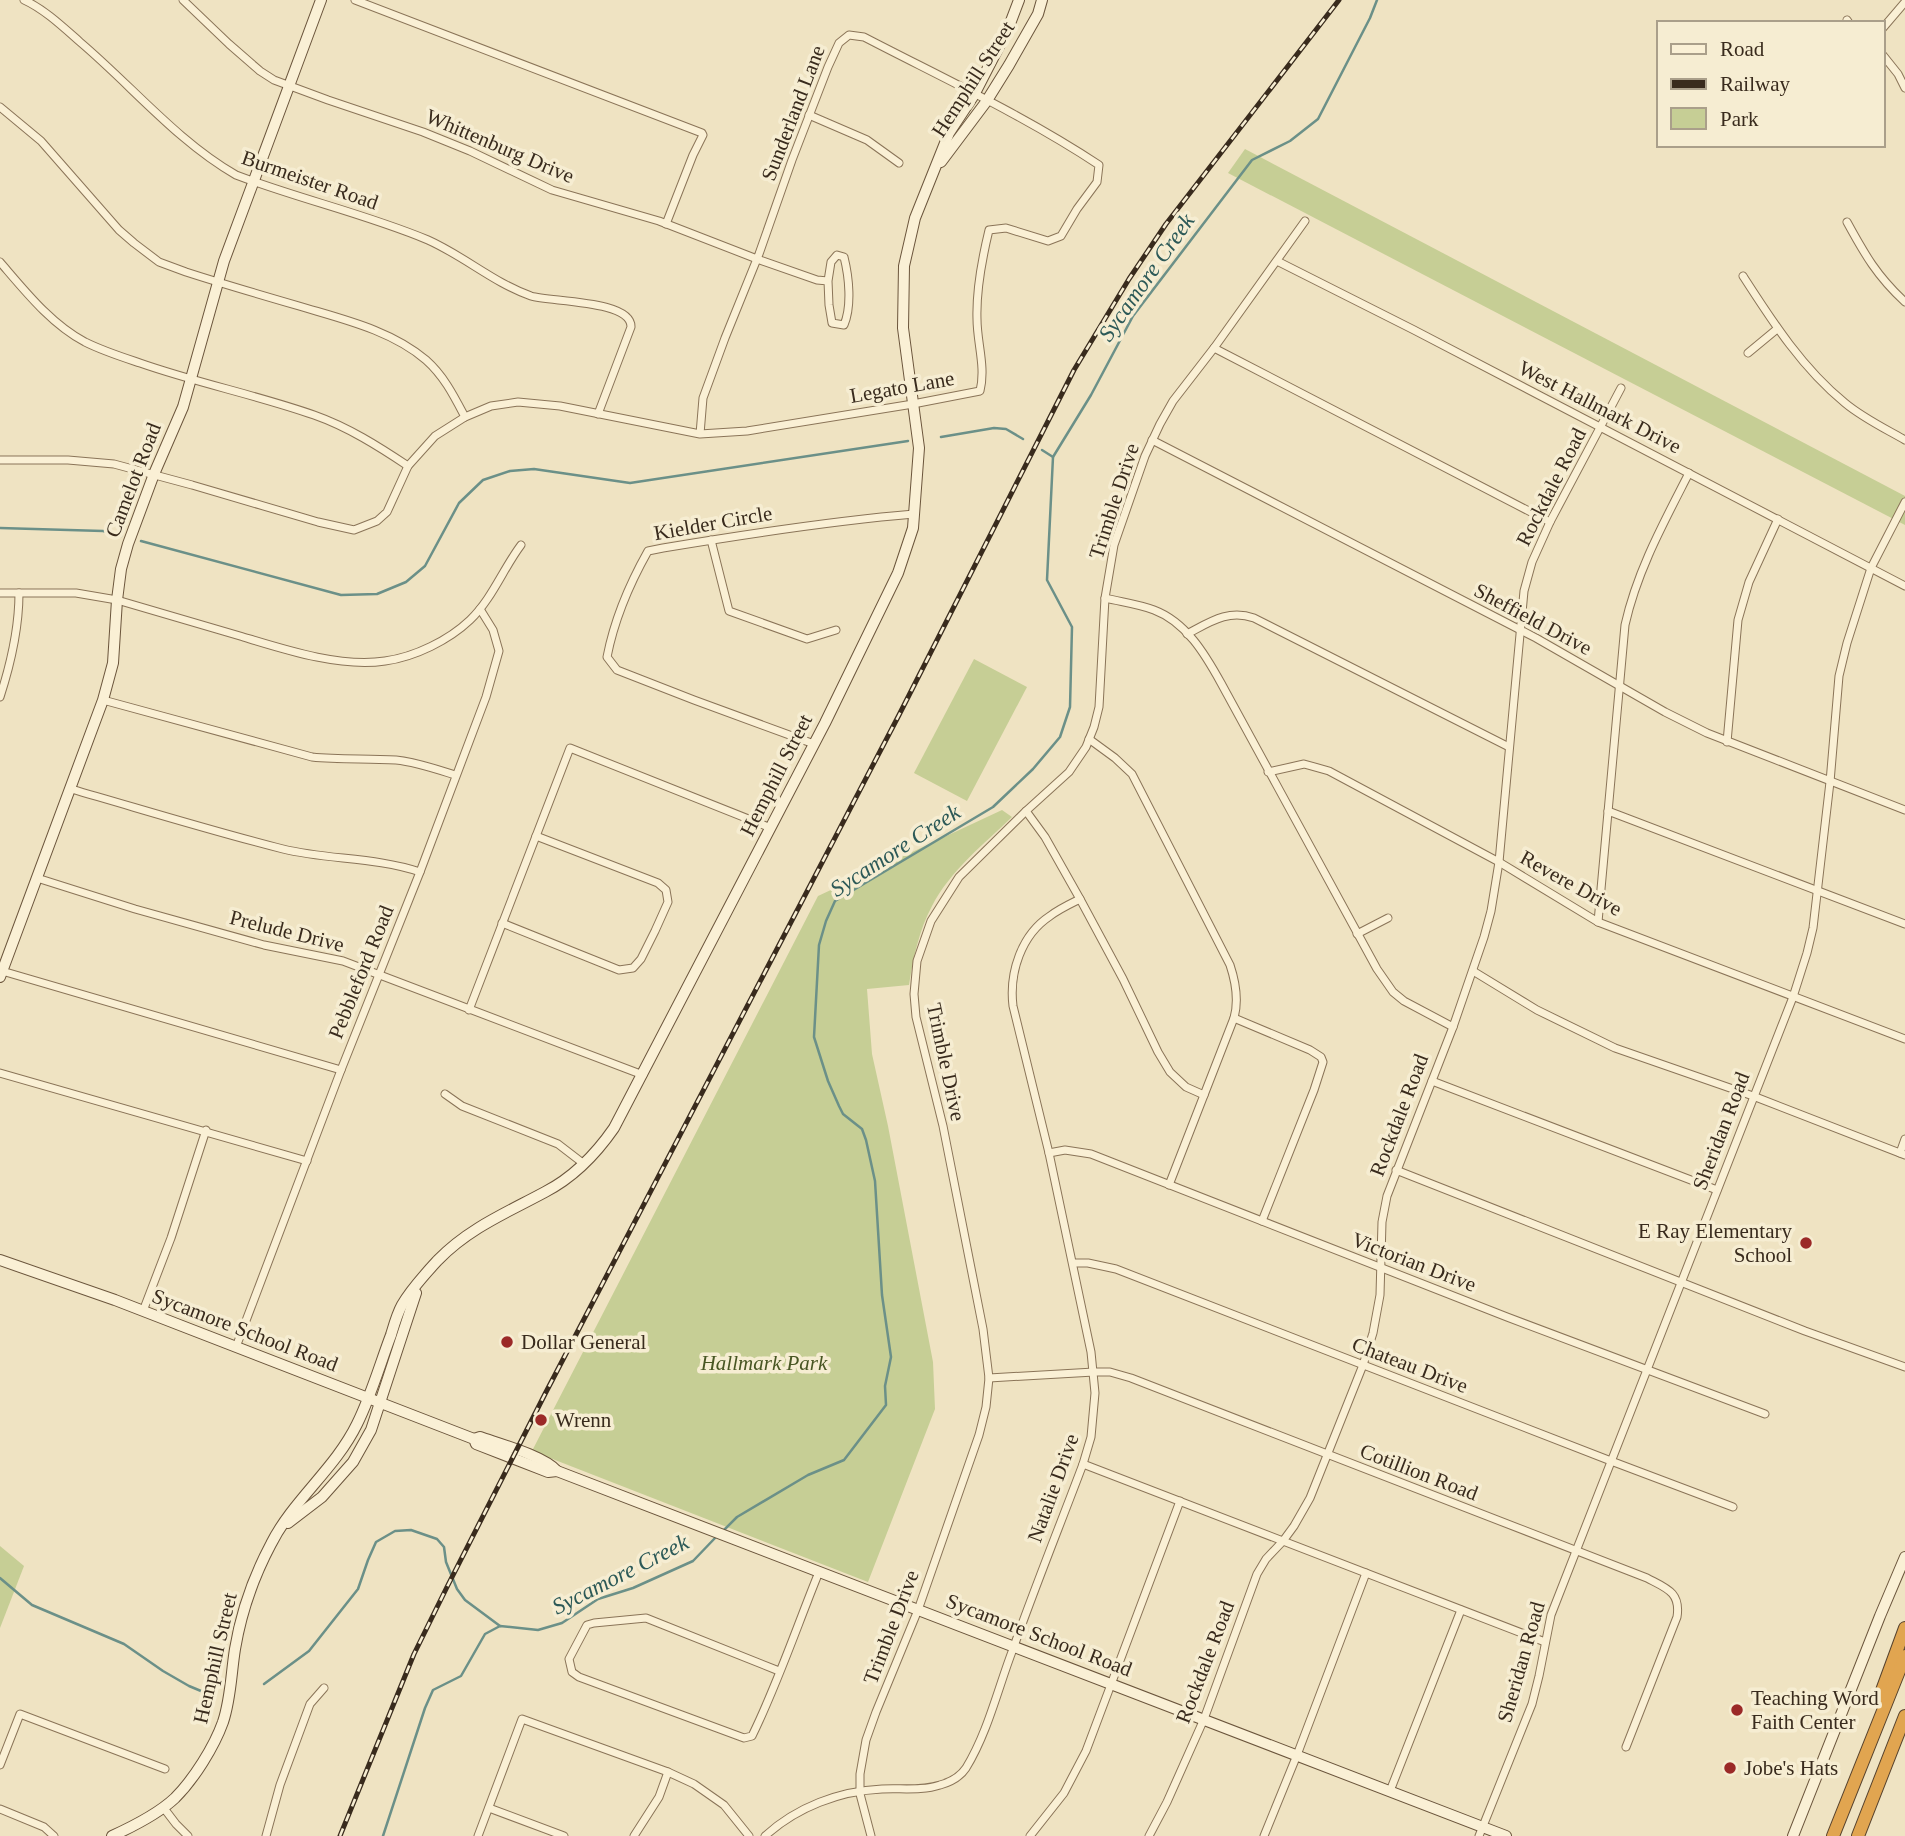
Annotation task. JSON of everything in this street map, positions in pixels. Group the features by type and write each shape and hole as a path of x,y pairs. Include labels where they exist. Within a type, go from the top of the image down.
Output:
{"highway":[{"path":"1862,1766 1858,1754 1905,1628"},
{"path":"1833,1836 1905,1656"},
{"path":"1858,1836 1905,1716"}],"street":[{"name":"Burmeister Road","path":"24,0 62,26 180,135 218,165 236,175 408,232 440,246 514,289 532,296 600,306 627,317 631,327 598,414"},
{"name":"Whittenburg Drive","path":"183,0 229,44 274,80 423,132 552,190 666,224 757,259 828,281"},
{"name":"Camelot Road","path":"1,974 103,700 113,663 117,600 128,544 183,407 218,282 321,0"},
{"path":"355,0 702,133 666,224"},
{"name":"Hemphill Street","path":"112,1836 128,1829 176,1797 204,1761 223,1723 244,1610 260,1565 278,1531 339,1454 357,1423 402,1306 439,1258 473,1231 547,1191 584,1164 601,1147 643,1075 814,744 898,573 912,528 919,448 903,328 904,266 915,218 948,133 974,95 1008,29 1019,0"},
{"name":"Hemphill Street","path":"930,175 986,102 1032,25 1042,0"},
{"path":"1884,27 1905,2"},
{"name":"Sunderland Lane","path":"700,435 703,398 724,338 757,259 809,115 839,43 849,35 864,37 1060,140 1099,165"},
{"path":"1884,57 1905,88"},
{"path":"0,107 41,141 119,230 159,262 352,322 387,337 427,361 444,379 465,417"},
{"path":"809,115 867,140 899,163"},
{"name":"Legato Lane","path":"154,474 354,530 373,523 387,512 408,466 435,436 465,417 491,406 518,402 560,405 700,435 747,431 980,391 983,378 976,319 981,263 989,230 1006,228 1048,241 1060,236 1097,182 1099,165"},
{"name":"Trimble Drive","path":"871,1836 860,1791 866,1740 918,1610 979,1435 989,1378 983,1329 943,1126 916,1017 917,961 931,921 958,877 1069,772 1089,739 1099,707 1105,598 1114,545 1152,440 1173,401 1305,221"},
{"path":"1847,222 1865,256 1885,284 1905,302"},
{"path":"837,255 844,257 847,268 848,314 844,325 832,323 828,281 831,262 837,255"},
{"name":"West Hallmark Drive","path":"1277,261 1905,586"},
{"path":"0,262 30,297 61,326 84,342 191,380 316,416 371,442 408,466"},
{"path":"1742,275 1777,329 1809,368 1844,402 1905,440"},
{"path":"1748,353 1777,329"},
{"path":"1214,348 1550,522"},
{"name":"Rockdale Road","path":"1149,1836 1204,1719 1257,1574 1266,1559 1283,1541 1310,1498 1363,1365 1373,1333 1380,1295 1383,1209 1453,1027 1491,911 1499,862 1524,590 1532,562 1550,522 1621,388"},
{"name":"Sheffield Drive","path":"1152,440 1521,630 1665,712 1727,742 1905,810"},
{"path":"0,460 114,464 154,474"},
{"path":"1598,922 1625,625 1631,599 1643,568 1689,473"},
{"name":"Sheridan Road","path":"1480,1831 1532,1704 1551,1615 1793,997 1807,953 1818,891 1839,676 1871,568 1905,502"},
{"name":"Kielder Circle","path":"814,744 617,670 607,657 638,570 648,551 841,521 914,514"},
{"path":"1727,742 1738,620 1749,582 1778,519"},
{"path":"711,540 729,611 807,639 836,630"},
{"path":"0,593 76,593 117,600 316,657 373,662 404,657 436,644 463,626 480,610 521,545"},
{"path":"0,697 17,634 19,593"},
{"path":"1105,598 1155,611 1168,618 1195,641 1206,656 1377,969 1393,992 1417,1009 1453,1027"},
{"name":"Pebbleford Road","path":"236,1348 486,697 499,657 493,630 480,610"},
{"path":"1187,634 1227,615 1242,614 1254,618 1509,747"},
{"path":"103,700 312,757 397,760 455,775"},
{"path":"1089,739 1125,767 1140,788 1230,965 1237,991 1234,1018 1169,1185"},
{"path":"468,1010 570,748 771,828"},
{"name":"Revere Drive","path":"1268,772 1304,764 1329,771 1499,862 1598,922 1905,1039"},
{"path":"71,789 284,849 340,859 369,860 420,872"},
{"path":"1026,811 1045,837 1080,899 1170,1072 1186,1087 1204,1095"},
{"path":"1608,811 1905,924"},
{"path":"502,923 620,970 633,968 641,959 668,902 666,890 658,883 536,836"},
{"name":"Prelude Drive","path":"37,878 264,945 343,961 643,1075"},
{"name":"Natalie Drive","path":"765,1836 785,1820 814,1804 841,1795 860,1791 939,1786 964,1771 980,1740 1083,1464 1093,1423 1094,1371 1073,1263 1011,990 1021,952 1040,925 1049,916 1080,899"},
{"path":"1357,934 1388,918"},
{"path":"1473,971 1537,1010 1604,1042 1902,1154 1905,1139"},
{"path":"1,974 341,1070"},
{"path":"1234,1018 1310,1049 1321,1056 1323,1062 1262,1221"},
{"path":"0,1073 307,1161"},
{"path":"1432,1081 1717,1190"},
{"path":"445,1094 462,1106 558,1144 584,1164"},
{"path":"143,1311 171,1238 206,1130"},
{"name":"Victorian Drive","path":"1049,1153 1065,1150 1091,1154 1765,1414"},
{"path":"1396,1170 1805,1331 1905,1367"},
{"name":"Sycamore School Road","path":"0,1260 143,1311 474,1439 480,1437 517,1451 552,1465 557,1471 1390,1791 1480,1831 1506,1836"},
{"name":"Chateau Drive","path":"1073,1263 1116,1269 1733,1507"},
{"name":"Hemphill Street","path":"278,1531 322,1497 353,1462 371,1430 381,1404 418,1283"},
{"name":"Cotillion Road","path":"989,1378 1094,1371 1130,1378 1576,1550 1647,1578 1669,1590 1678,1607 1670,1638 1626,1747"},
{"path":"1083,1464 1545,1642"},
{"path":"1030,1836 1064,1793 1086,1751 1180,1501"},
{"path":"1793,1836 1869,1641 1905,1557"},
{"path":"779,1671 646,1618 587,1625 569,1659 572,1672 579,1677 744,1738 752,1736 779,1671 819,1572"},
{"path":"1264,1836 1366,1573"},
{"path":"1390,1791 1461,1610"},
{"path":"266,1836 280,1785 310,1704 324,1688"},
{"path":"0,1765 20,1714 165,1769"},
{"path":"478,1836 522,1719 694,1784 724,1805 749,1836"},
{"path":"634,1836 659,1797 668,1772"},
{"path":"163,1807 188,1836"},
{"path":"489,1808 564,1836"},
{"path":"0,1810 44,1827 54,1836"}],"green space":[{"path":"1245,149 1905,496 1905,525 1228,173"},
{"path":"974,659 1027,687 967,801 914,773"},
{"name":"Hallmark Park","path":"1002,810 1012,817 948,881 932,906 917,945 909,985 867,989 872,1054 933,1362 935,1409 868,1582 532,1451 818,896"},
{"path":"0,1546 24,1566 0,1628"}],"waterway":[{"name":"Sycamore Creek","path":"724,1530 737,1517 808,1475 844,1460 886,1405 885,1386 891,1357 882,1295 875,1181 862,1129 843,1114 828,1081 814,1037 819,945 826,921 835,901 993,807 1033,769 1060,737 1070,707 1072,627 1047,580 1053,457 1091,395 1133,316 1252,160 1290,141 1318,119 1377,0"},
{"path":"941,437 994,428 1006,429 1023,439"},
{"path":"141,541 341,595 377,594 406,582 425,566 459,503 483,480 510,471 534,469 630,483 908,441"},
{"path":"1042,450 1053,457"},
{"path":"0,528 103,531 121,536"},
{"path":"264,1684 309,1651 358,1589 376,1542 395,1531 411,1530 437,1539 444,1547 446,1562 457,1589 465,1600 500,1626"},
{"name":"Sycamore Creek","path":"383,1836 433,1690 461,1676 485,1634 500,1626 538,1630 562,1623 598,1599 633,1588 693,1561 716,1537"},
{"path":"0,1578 32,1605 124,1644 163,1671 213,1696"}],"railway":[{"path":"340,1836 414,1654 447,1587 899,715 1074,370 1166,224 1339,0"}],"place":[{"name":"E Ray Elementary School","path":"1806,1243"},
{"name":"Dollar General","path":"507,1342"},
{"name":"Wrenn","path":"541,1420"},
{"name":"Teaching Word Faith Center","path":"1737,1710"},
{"name":"Jobe's Hats","path":"1730,1768"}]}
